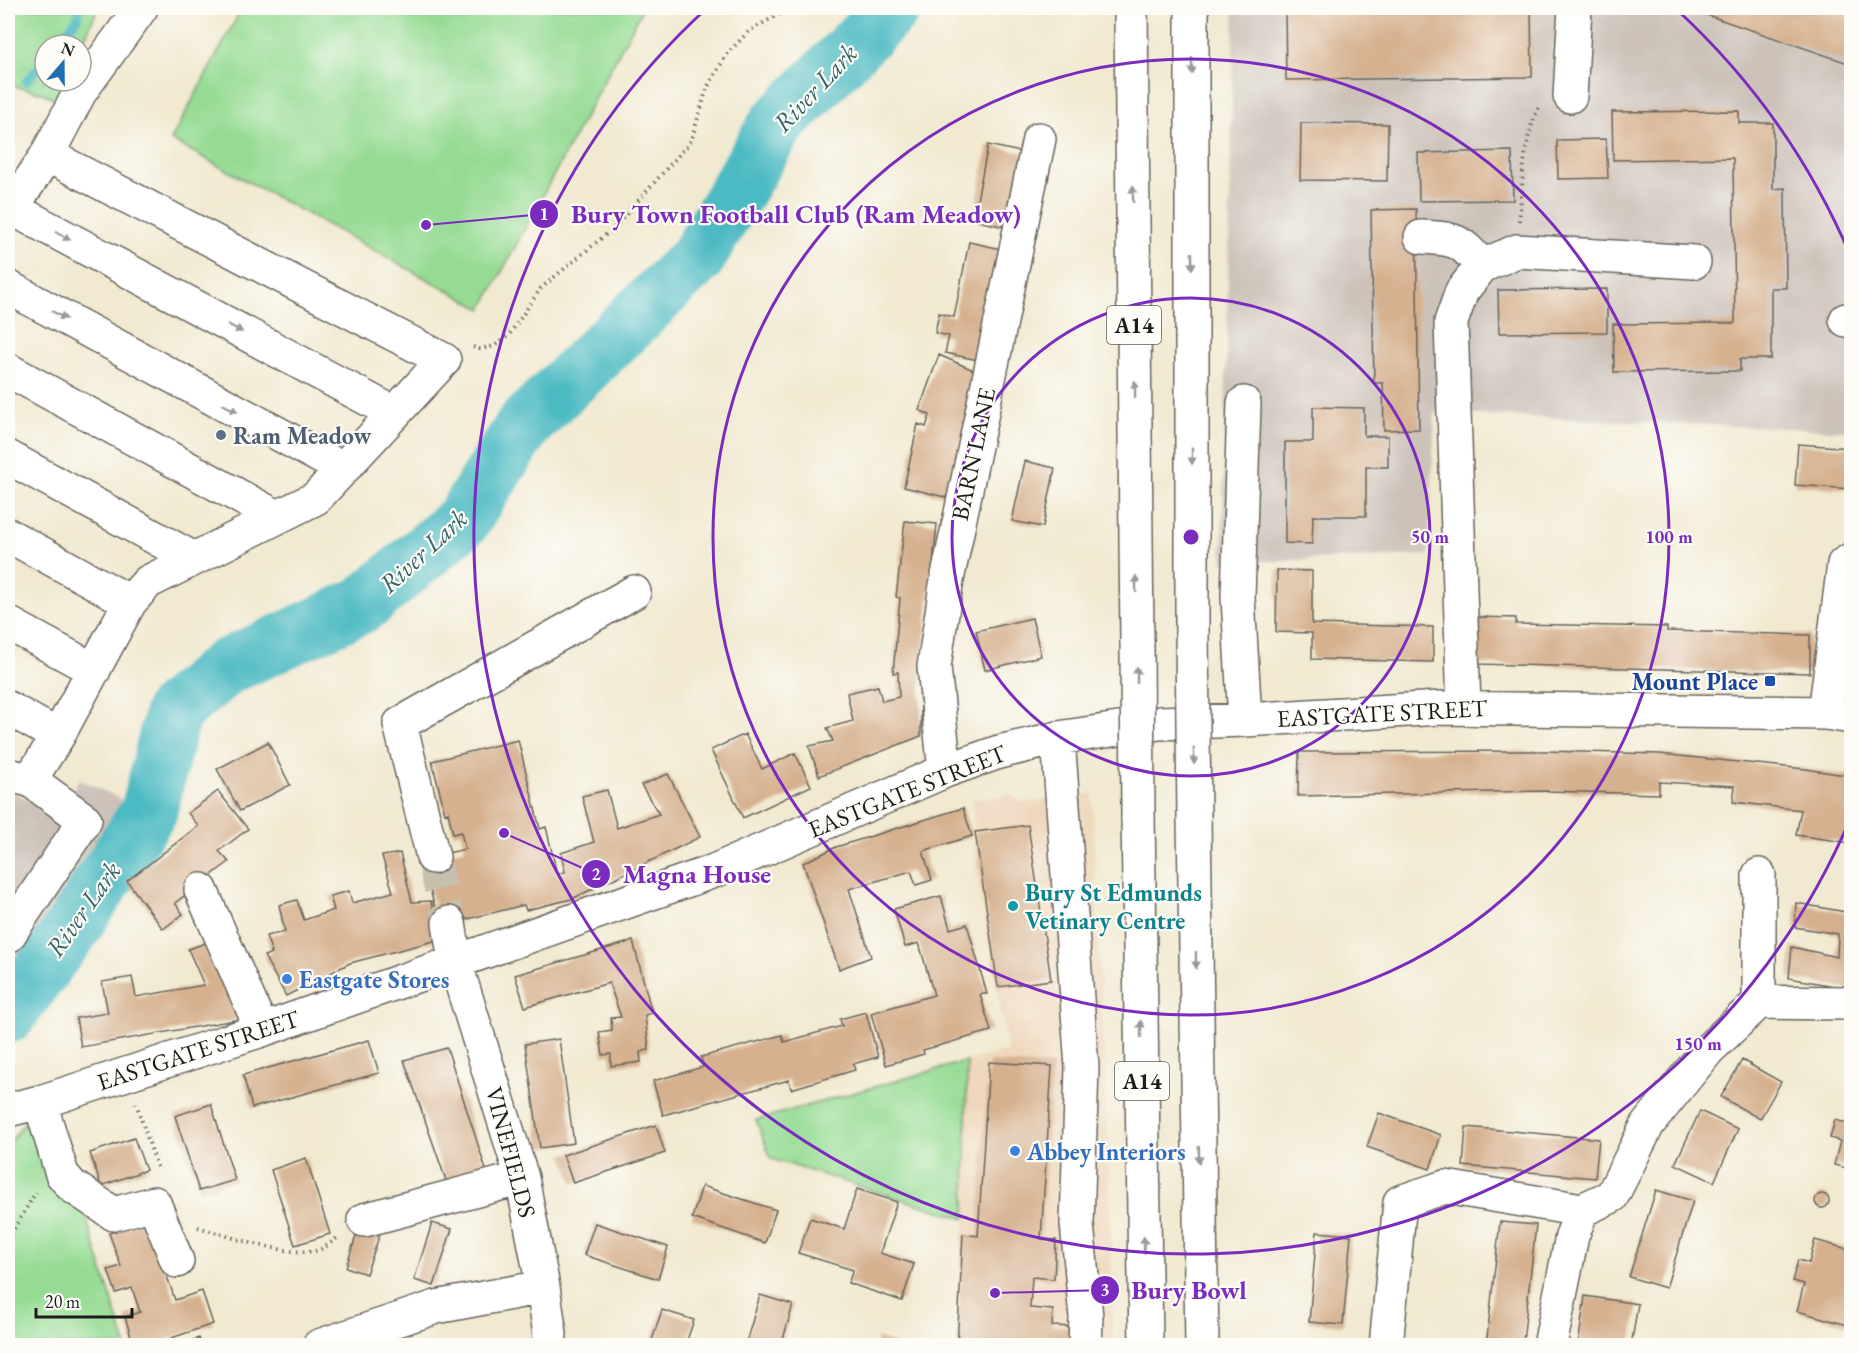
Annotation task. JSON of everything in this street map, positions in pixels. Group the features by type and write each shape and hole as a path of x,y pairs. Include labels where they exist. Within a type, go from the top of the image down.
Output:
{"main road":[{"path":"141,8 80,92 47,155 12,202 394,413"},
{"name":"A14","path":"1131,8 1138,817 1146,1346"},
{"name":"A14","path":"1192,8 1192,635 1202,1346"},
{"path":"1556,99 1575,8"},
{"name":"BARN LANE","path":"945,771 934,666 946,585 1039,140"},
{"path":"8,936 86,820 19,778 58,736 130,602 148,582 316,498 444,360 47,155"},
{"path":"1421,237 1446,238 1466,247 1482,266"},
{"path":"1464,708 1451,322 1462,291 1482,266 1516,251 1694,262"},
{"path":"8,287 343,469"},
{"path":"8,370 277,517"},
{"path":"1244,403 1238,598 1245,720"},
{"path":"8,457 194,560"},
{"path":"8,535 130,602"},
{"path":"1838,715 1844,564 1851,559"},
{"path":"433,857 399,724 634,592"},
{"path":"8,623 94,670"},
{"path":"8,708 58,736"},
{"name":"EASTGATE STREET","path":"8,1110 40,1102 262,1030 714,871 945,771 999,752 1058,738 1159,723 1464,708 1838,715"},
{"path":"1058,738 1082,1066 1077,1224 1086,1317 1085,1346"},
{"path":"1759,874 1759,1002"},
{"path":"201,890 262,1030"},
{"name":"VINEFIELDS","path":"449,923 455,962 522,1178 543,1287 550,1334 549,1346"},
{"path":"1386,1346 1400,1202 1444,1187 1582,1210 1612,1196 1648,1125 1708,1050 1759,1002 1851,1003"},
{"path":"40,1102 62,1174 72,1186 114,1214 154,1203 177,1261"},
{"path":"364,1220 522,1178"},
{"path":"1550,1346 1572,1236 1582,1210"},
{"path":"319,1346 436,1307 543,1287"}],"path":[{"path":"444,360 468,346 480,349 495,346 509,335 541,288 614,228 691,141 707,88 726,54 749,31 790,8"},
{"path":"1516,251 1527,151 1533,119 1556,99"},
{"path":"127,1074 159,1175"},
{"path":"197,1227 248,1242 296,1251 320,1250 364,1220"}],"shaded area":[{"path":"1234,8 1851,8 1851,431 1435,413 1428,555 1222,563"},
{"path":"79,779 125,801 118,824 8,982 8,789 58,816"},
{"path":"1092,793 1111,1212 1112,1345 957,1346 965,1219 967,1061 1008,1051 976,870 972,800 1011,794 1023,803"}],"green space":[{"path":"8,8 98,8 87,33 33,33 33,91 8,85"},
{"path":"242,8 643,8 482,309 171,140"},
{"path":"43,93 61,93 58,101"},
{"path":"967,1061 965,1219 771,1159 756,1120"},
{"path":"24,1123 57,1125 126,1345 8,1346 8,1145"}],"building":[{"path":"1285,8 1531,8 1532,77 1286,80"},
{"path":"1659,8 1851,8 1851,64 1707,15"},
{"path":"1739,111 1739,123 1773,123 1773,189 1785,188 1786,288 1771,288 1771,359 1740,359 1740,371 1614,372 1613,324 1735,323 1733,158 1613,160 1612,112"},
{"path":"1301,123 1388,124 1387,181 1300,180"},
{"path":"1606,139 1608,178 1558,179 1557,140"},
{"path":"988,145 1025,153 1010,228 973,220"},
{"path":"1512,151 1513,200 1419,201 1418,153"},
{"path":"1416,209 1419,429 1384,430 1383,383 1374,383 1371,210"},
{"path":"969,242 1006,250 983,361 945,353 949,336 935,333 939,313 954,317"},
{"path":"1607,289 1607,332 1499,333 1498,290"},
{"path":"939,355 978,372 949,498 904,487 918,424 926,427 930,415 919,410"},
{"path":"1313,407 1364,408 1364,436 1388,436 1388,467 1366,467 1366,516 1313,516 1312,544 1285,543 1285,442 1313,442"},
{"path":"1798,444 1851,448 1851,489 1795,485"},
{"path":"1025,461 1055,468 1043,527 1012,521"},
{"path":"905,521 937,524 921,675 921,736 819,776 809,746 833,741 827,728 853,721 847,693 878,686 882,701 899,697 898,672 893,673 900,598 896,597"},
{"path":"1277,570 1312,571 1312,624 1433,627 1433,662 1312,659 1312,633 1276,632"},
{"path":"1477,617 1516,618 1516,624 1667,627 1667,631 1810,635 1810,673 1476,664"},
{"path":"1032,618 1041,656 985,670 976,631"},
{"path":"745,734 762,769 795,753 811,786 743,818 711,750"},
{"path":"518,740 540,829 546,827 557,874 565,872 561,853 594,842 582,796 607,790 617,828 659,814 641,785 668,774 700,837 572,899 526,910 524,905 439,926 423,859 465,849 461,832 453,834 448,812 445,813 432,761"},
{"path":"268,742 290,785 240,811 217,769"},
{"path":"1543,751 1660,754 1806,769 1851,776 1851,843 1796,835 1801,810 1733,802 1735,786 1659,782 1659,794 1545,791 1298,796 1299,752"},
{"path":"218,791 248,829 219,851 229,862 175,903 183,914 163,929 127,881 198,826 188,813"},
{"path":"963,808 972,836 923,851 932,880 916,885 911,871 849,889 871,957 839,969 803,863 836,847"},
{"name":"Bury St Edmunds Vetinary Centre","path":"1028,825 1051,980 998,987 975,832"},
{"path":"400,853 412,902 431,901 438,940 350,963 286,996 264,956 272,953 266,936 285,932 279,905 297,900 304,920 334,910 330,896 349,891 352,903 393,892 382,856"},
{"path":"941,896 950,929 967,924 987,994 980,994 991,1031 923,1050 924,1054 886,1065 871,1013 934,995 919,943 905,947 894,909"},
{"path":"1796,903 1851,913 1851,989 1789,978 1792,947 1837,957 1838,934 1795,927"},
{"path":"633,941 652,1013 645,1015 649,1050 640,1052 641,1062 611,1066 611,1054 603,1055 599,1032 612,1030 611,1018 621,1017 609,983 525,1007 515,975"},
{"path":"209,942 241,1019 81,1047 76,1018 108,1013 102,982 132,977 136,997 204,985 188,949"},
{"path":"866,1012 878,1057 853,1064 855,1070 791,1089 789,1080 663,1115 653,1081 703,1067 701,1057 782,1035 784,1042 842,1026 840,1019"},
{"path":"559,1039 574,1143 540,1148 525,1044"},
{"path":"369,1040 379,1073 252,1108 243,1075"},
{"path":"447,1048 488,1176 449,1189 404,1060"},
{"path":"1742,1060 1781,1082 1760,1119 1721,1097"},
{"path":"989,1062 1052,1066 1041,1239 1056,1240 1054,1279 1032,1277 1030,1308 1053,1310 1052,1326 1075,1327 1074,1346 957,1346 963,1234 978,1236"},
{"path":"211,1104 235,1180 199,1191 175,1116"},
{"path":"1700,1111 1738,1129 1714,1182 1675,1164"},
{"path":"1379,1113 1441,1135 1430,1169 1367,1147"},
{"path":"1851,1116 1851,1169 1834,1165 1840,1141 1830,1138 1835,1120 1849,1124"},
{"path":"656,1125 665,1153 573,1183 563,1155"},
{"path":"1466,1127 1599,1139 1595,1178 1463,1166"},
{"path":"134,1138 146,1170 101,1186 90,1153"},
{"path":"306,1158 330,1234 295,1245 271,1170"},
{"path":"702,1186 776,1210 765,1243 692,1218"},
{"path":"857,1189 897,1202 880,1253 914,1264 902,1301 848,1283 853,1270 798,1253 810,1218 844,1229"},
{"path":"1656,1190 1693,1201 1666,1288 1629,1277"},
{"path":"1819,1194 1825,1194 1829,1201 1825,1208 1819,1208 1815,1204 1815,1198"},
{"path":"148,1220 175,1300 202,1291 213,1324 148,1346 134,1346 125,1317 140,1312 132,1288 116,1293 108,1270 121,1266 109,1233"},
{"path":"1500,1222 1536,1225 1523,1342 1487,1338"},
{"path":"432,1223 452,1229 434,1286 414,1280"},
{"path":"595,1223 668,1247 658,1279 584,1255"},
{"path":"359,1227 380,1234 366,1274 346,1267"},
{"path":"1317,1232 1351,1235 1343,1325 1309,1322"},
{"path":"1815,1240 1851,1250 1851,1326 1797,1311 1804,1284 1792,1281 1798,1260 1809,1263"},
{"path":"760,1295 793,1305 781,1346 745,1346"},
{"path":"1585,1296 1638,1304 1631,1346 1578,1346"},
{"path":"662,1310 694,1320 685,1346 650,1346"},
{"path":"199,1338 202,1346 180,1346 180,1345"},
{"path":"877,1338 898,1345 898,1346 875,1346"}],"waterway":[{"path":"65,33 78,17 80,8"},
{"name":"River Lark","path":"8,1015 72,929 149,811 173,711 226,667 364,604 462,521 524,425 697,258 776,125 892,8"},
{"path":"26,82 33,74"}],"tunnel":[{"path":"433,857 449,923"}],"place":[{"name":"Bury Town Football Club (Ram Meadow)","path":"426,225"},
{"name":"Ram Meadow","path":"221,435"},
{"name":"Mount Place","path":"1770,681"},
{"name":"Magna House","path":"504,833"},
{"name":"Bury St Edmunds Vetinary Centre","path":"1013,906"},
{"name":"Eastgate Stores","path":"287,979"},
{"name":"Abbey Interiors","path":"1015,1151"},
{"name":"Bury Bowl","path":"995,1293"}]}
